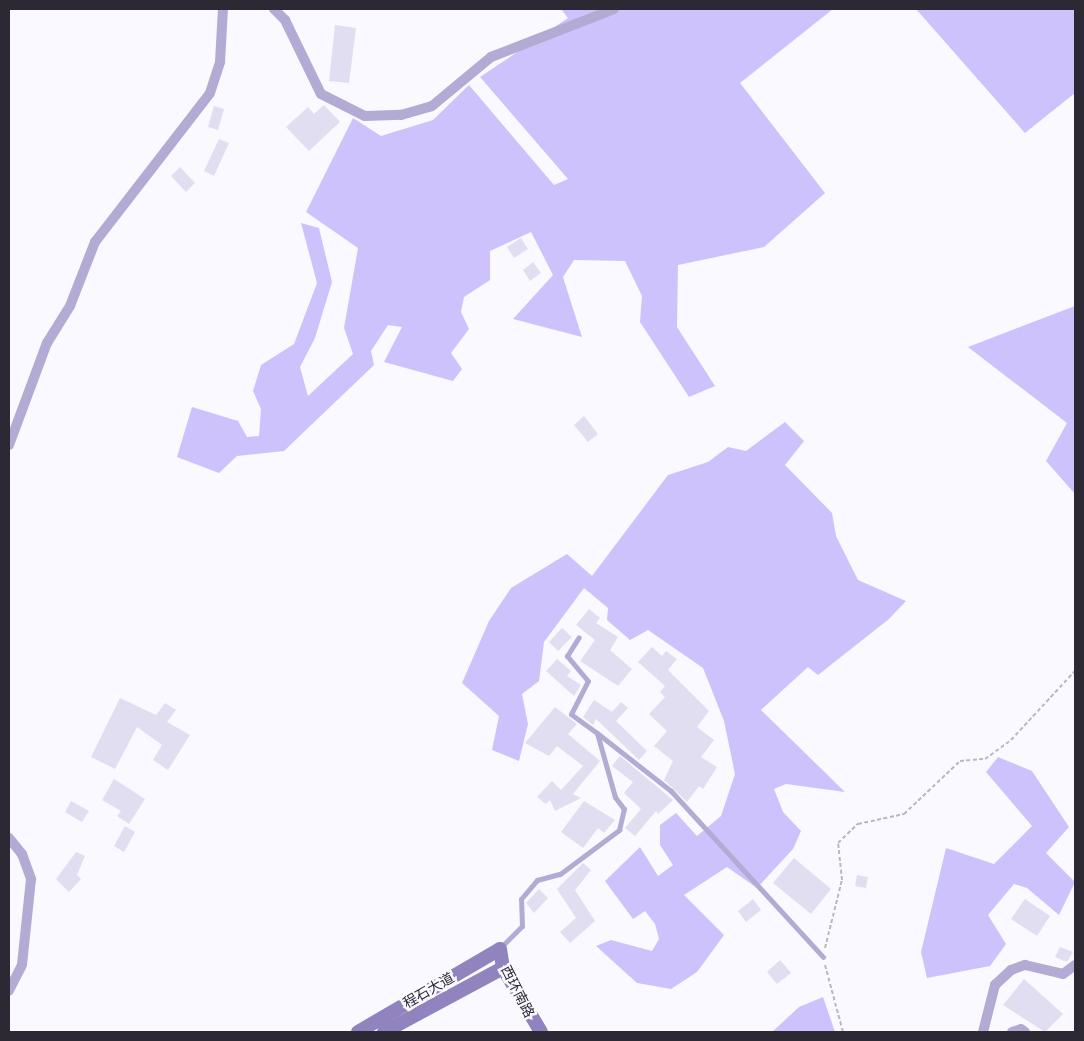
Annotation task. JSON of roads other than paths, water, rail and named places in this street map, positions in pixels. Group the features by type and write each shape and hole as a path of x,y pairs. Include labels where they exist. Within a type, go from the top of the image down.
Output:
{"street":[{"path":"9,445 46,343 70,306 95,242 210,93 220,62 223,9"},
{"path":"274,9 285,20 321,94 365,116 401,115 432,106 492,58 614,9"},
{"path":"9,838 22,854 31,879 22,965 9,991"},
{"name":"西环南路","path":"500,949 503,968 541,1032"},
{"name":"程石大道","path":"358,1032 500,949"},
{"path":"983,1032 995,985 1011,970 1026,965 1063,974 1075,965"},
{"name":"程石大道","path":"384,1032 503,968"},
{"path":"1012,1032 1021,1029 1025,1032"}],"lane":[{"path":"579,637 567,656 588,681 571,714 672,791 823,957"},
{"path":"500,949 522,926 521,899 537,880 560,874 619,830 624,809 615,797 596,732"}]}
